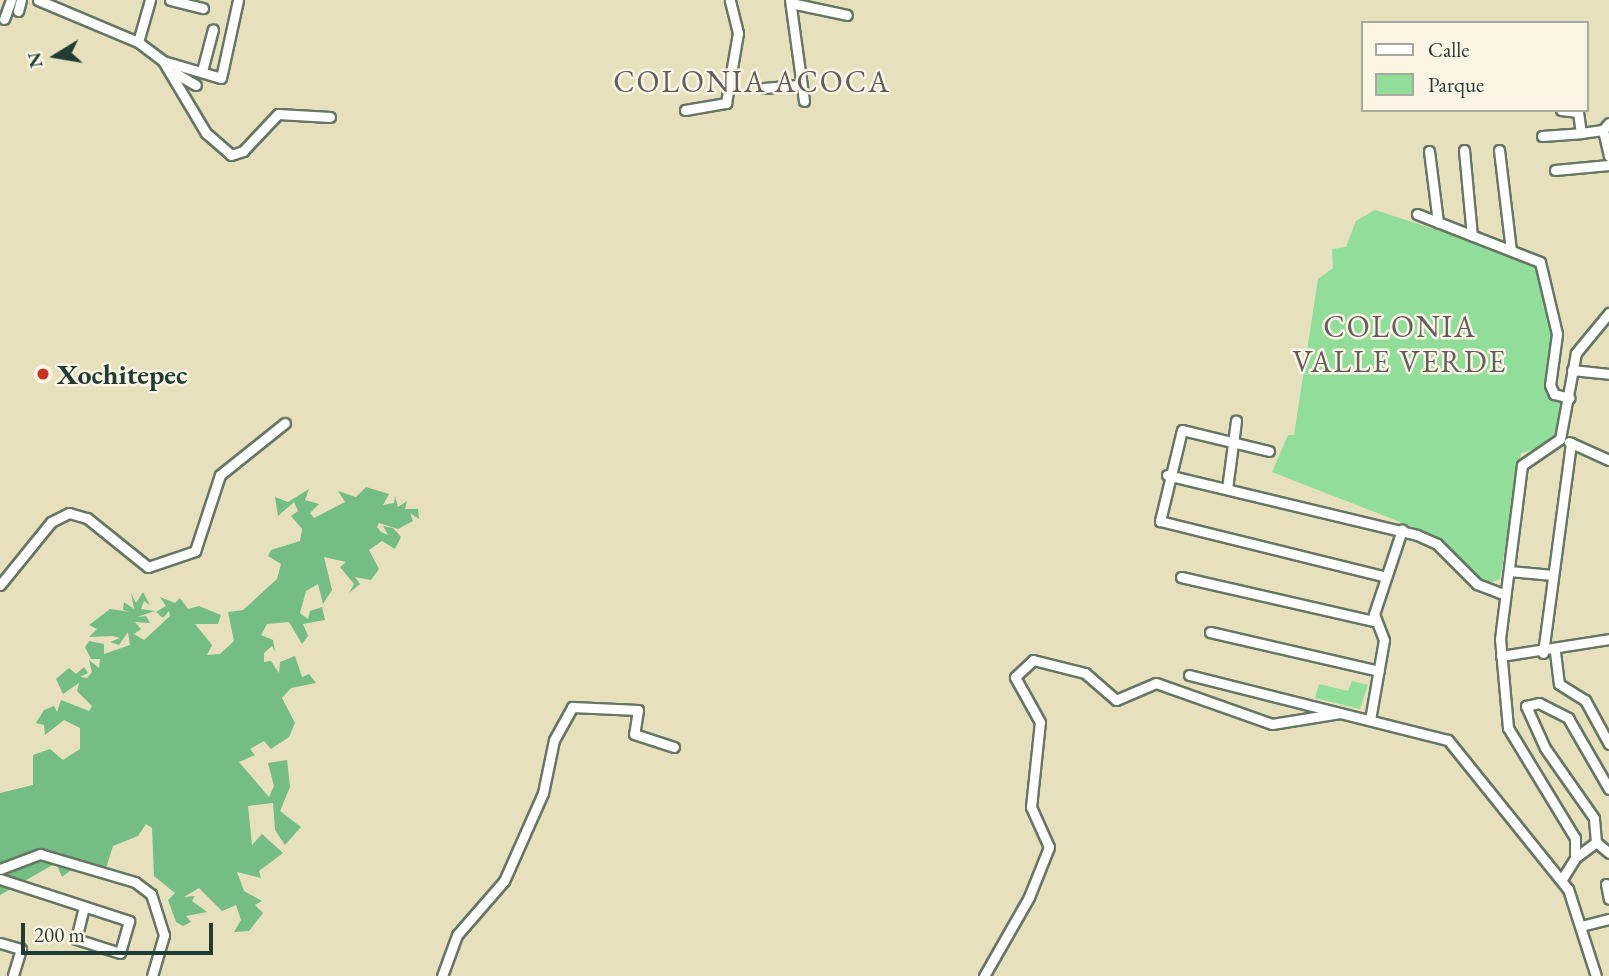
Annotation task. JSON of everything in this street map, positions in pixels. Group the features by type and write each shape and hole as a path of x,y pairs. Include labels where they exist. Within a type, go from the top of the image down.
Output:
{"street":[{"path":"4,19 11,0"},
{"path":"19,11 21,0"},
{"path":"38,0 138,42 163,61 173,72 206,133 231,155 243,152 278,114 330,117"},
{"path":"138,42 150,0"},
{"path":"170,0 203,8"},
{"path":"163,61 202,71 217,79 223,75 238,0"},
{"path":"685,110 726,103 738,33 730,0"},
{"path":"804,101 790,2 847,15"},
{"path":"202,71 213,29"},
{"path":"173,72 196,85"},
{"path":"764,88 802,85"},
{"path":"1578,112 1581,133"},
{"path":"1542,135 1581,133 1607,125 1609,156"},
{"path":"1464,150 1472,236"},
{"path":"1499,150 1511,250"},
{"path":"1429,151 1438,222"},
{"path":"1555,170 1609,164"},
{"path":"1418,214 1541,262 1557,334 1550,385 1554,394 1570,398"},
{"path":"1575,858 1570,827 1508,728 1501,656 1505,595 1522,465 1560,439 1570,398 1572,370 1581,343 1609,313"},
{"path":"1572,370 1609,374"},
{"path":"1227,489 1237,442 1236,421"},
{"path":"0,585 51,522 69,513 88,518 148,567 195,551 220,475 285,423"},
{"path":"1269,451 1237,442 1180,432 1158,514 1165,525 1385,577"},
{"path":"1560,439 1609,460"},
{"path":"1543,653 1572,443"},
{"path":"1167,475 1402,530 1437,544 1477,584 1505,595"},
{"path":"1370,720 1384,640 1373,621 1402,530"},
{"path":"1508,571 1553,575"},
{"path":"1181,577 1373,621"},
{"path":"1210,632 1379,671"},
{"path":"1501,656 1555,652 1609,639"},
{"path":"1555,652 1559,684 1585,700 1609,744"},
{"path":"984,976 1029,897 1049,847 1031,807 1040,722 1015,677 1033,660 1085,673 1116,701 1156,683 1272,724 1340,713"},
{"path":"1189,675 1448,740 1562,879 1581,926 1596,976"},
{"path":"1609,789 1568,718 1539,703 1526,706 1545,748 1594,818 1596,842 1609,853"},
{"path":"442,976 457,935 503,881 543,793 554,740 572,707 638,710 634,734 674,747"},
{"path":"1598,726 1609,726"},
{"path":"1562,879 1575,858 1596,842"},
{"path":"0,869 40,854 135,882 151,894 164,934 152,976"},
{"path":"0,879 83,908 129,920 120,953 76,939 83,908"},
{"path":"1606,884 1609,899"},
{"path":"1581,926 1609,919"},
{"path":"0,943 21,949 13,976"}],"green space":[{"path":"1375,210 1540,263 1553,333 1549,394 1562,399 1560,427 1546,446 1521,453 1500,579 1487,584 1436,536 1272,472 1288,435 1294,435 1318,279 1333,268 1332,249 1346,247 1356,221"},
{"path":"366,487 389,494 383,505 394,503 395,496 398,507 407,501 405,509 418,509 419,519 410,513 413,521 398,529 379,523 377,527 381,532 388,535 383,526 393,528 401,537 395,549 382,541 369,550 379,569 371,580 355,577 360,584 349,593 354,584 340,567 346,562 324,557 332,590 323,604 318,584 306,591 300,613 308,619 310,611 322,607 325,620 303,624 308,636 302,644 289,622 267,624 261,635 273,640 275,652 272,646 264,653 264,662 271,661 279,673 280,662 295,656 302,677 309,674 316,683 291,688 282,698 295,723 289,737 271,749 264,741 250,749 255,755 239,762 269,797 274,786 268,763 287,760 290,787 280,811 301,827 285,845 275,830 273,803 248,806 252,845 262,834 283,853 259,871 261,878 237,872 244,891 262,901 255,905 263,913 249,931 234,932 241,920 236,905 222,911 199,888 184,897 195,896 192,901 207,912 186,916 191,922 183,926 176,922 168,900 175,893 154,876 152,828 146,824 138,836 113,846 106,868 75,867 62,877 56,863 0,895 0,793 33,785 33,755 50,749 63,760 80,749 80,728 64,720 45,735 44,725 36,723 44,710 54,706 57,712 61,700 89,711 92,706 77,691 79,683 63,694 56,679 69,668 76,674 84,667 88,673 80,677 87,678 92,672 89,660 99,668 100,659 91,659 85,647 89,641 104,644 104,654 130,645 128,632 119,645 110,642 120,638 113,636 89,637 97,629 89,625 110,609 130,612 123,610 124,602 134,609 131,593 136,603 143,592 150,605 144,601 141,609 155,611 137,617 146,616 150,623 135,622 141,629 134,634 144,640 170,616 169,611 163,618 156,612 166,606 160,597 175,603 180,598 188,609 199,606 221,615 218,624 195,624 212,645 207,655 220,654 234,641 228,612 243,610 277,579 281,564 268,556 271,550 300,541 302,529 291,516 298,511 294,502 278,516 275,497 288,502 309,489 305,500 319,504 310,513 314,518 345,502 338,491 356,497"},
{"path":"1352,681 1368,685 1360,709 1315,698 1319,684 1348,691"}],"place":[{"name":"Xochitepec","path":"43,374"}],"district":[{"name":"COLONIA ACOCA","path":"752,82"},
{"name":"COLONIA VALLE VERDE","path":"1400,344"}]}
